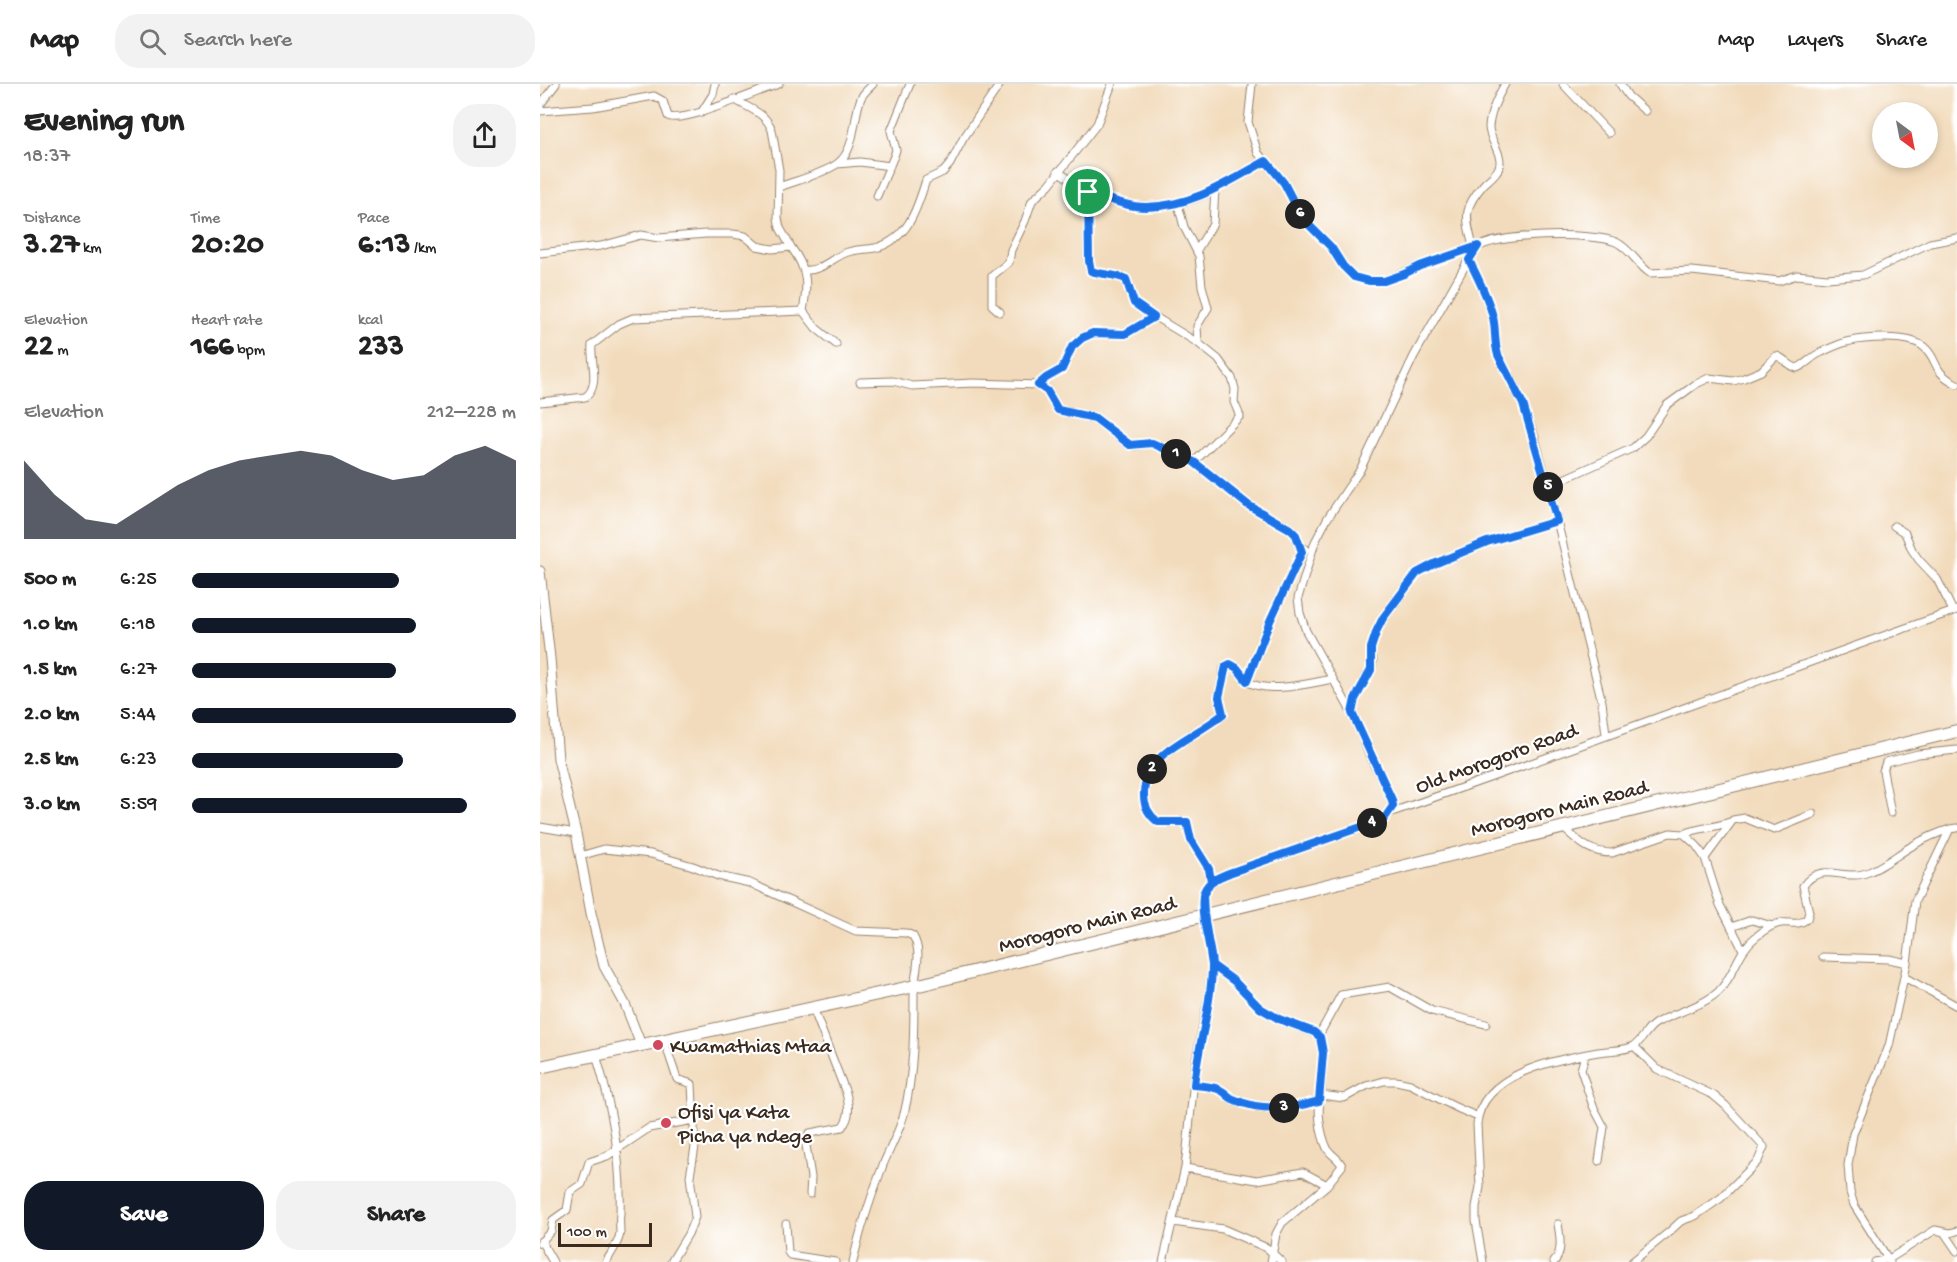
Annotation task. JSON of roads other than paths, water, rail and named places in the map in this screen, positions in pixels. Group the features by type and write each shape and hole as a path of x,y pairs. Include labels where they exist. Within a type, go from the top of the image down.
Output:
{"highway":[{"name":"Morogoro Main Road","path":"540,1067 915,986 1957,731"}],"street":[{"path":"540,105 556,84"},
{"path":"700,113 713,94 715,84"},
{"path":"837,164 846,153 852,138 860,99 873,84"},
{"path":"877,196 896,150 891,131 910,84"},
{"path":"804,270 812,270 849,252 888,244 901,236 916,208 926,180 943,172 950,164 963,139 1000,84"},
{"path":"999,312 992,305 992,276 1009,262 1011,250 1032,201 1049,185 1097,124 1112,84"},
{"path":"1252,84 1248,122 1258,153 1284,183 1299,212 1331,247 1343,266 1354,277 1369,281 1384,281 1486,242 1534,236 1613,240 1624,246 1650,273 1692,271 1779,281 1792,276 1827,278 1863,275 1930,243 1957,238"},
{"path":"1389,813 1393,806 1389,793 1372,761 1352,713 1306,631 1299,607 1301,583 1315,542 1327,519 1360,470 1414,356 1475,247 1466,216 1468,208 1484,185 1499,169 1500,164 1489,127 1505,84"},
{"path":"1563,84 1609,133"},
{"path":"1620,84 1628,96 1645,111"},
{"path":"540,111 593,107 654,96 663,101 671,119 700,113 775,85"},
{"path":"734,99 754,109 769,124 777,153 780,228 804,270 807,292 803,311 816,328 836,344"},
{"path":"1059,171 1088,192 1145,207 1180,203 1215,189 1266,161"},
{"path":"780,187 837,164 860,162 890,166"},
{"path":"1197,250 1213,224 1215,189"},
{"path":"1088,192 1091,271 1113,274 1126,279 1134,303 1198,343 1218,359 1232,378 1235,389 1234,402 1240,416 1194,462"},
{"path":"1180,203 1180,217 1197,250 1208,308 1197,326 1198,343"},
{"path":"540,253 600,246 641,235 659,238 733,234 745,236 757,246 772,249 791,248"},
{"path":"1469,260 1493,317 1495,346 1498,355 1523,404 1548,486 1602,702 1606,735"},
{"path":"540,402 585,397 590,394 593,388 592,345 628,319 803,311"},
{"path":"1038,385 1062,369 1072,347 1082,338 1093,333 1125,334 1154,317"},
{"path":"1548,486 1633,448 1646,436 1667,405 1696,384 1709,378 1733,381 1744,378 1761,371 1776,356 1791,367 1797,368 1818,354 1845,343 1875,339 1914,341 1923,346 1939,373 1957,384"},
{"path":"860,382 893,381 912,387 974,383 1038,385 1047,391 1058,410 1095,418 1127,444 1134,446 1152,443 1194,462 1248,505 1290,529 1296,535 1302,552"},
{"path":"1352,713 1355,699 1371,670 1371,648 1377,630 1383,618 1417,573 1487,542 1557,521"},
{"path":"1894,526 1905,533 1919,561 1937,579 1955,610"},
{"path":"1247,681 1270,621 1302,552 1315,542"},
{"path":"540,571 544,645 558,759 576,833 595,933 604,966 625,1004 641,1045"},
{"name":"Old Morogoro Road","path":"1211,881 1384,819 1389,813 1515,770 1955,610"},
{"path":"1164,1262 1185,1168 1194,1085 1212,965 1203,895 1211,881 1209,869 1191,840 1187,822 1158,822 1147,811 1143,794 1148,776 1161,757 1223,714 1219,697 1226,666 1230,664 1234,666 1247,681 1274,687 1333,679"},
{"path":"1891,813 1883,771 1886,762 1918,754 1957,750"},
{"path":"1562,827 1592,850 1612,853 1670,833 1684,834 1745,818 1774,830 1812,814"},
{"path":"1705,858 1730,822"},
{"path":"540,827 576,833"},
{"path":"1483,1262 1476,1221 1480,1179 1478,1117 1489,1094 1506,1081 1562,1058 1634,1046 1655,1023 1689,1009 1719,991 1726,982 1737,957 1757,935 1781,923 1798,924 1807,919 1809,912 1803,886 1807,880 1820,872 1861,874 1871,871 1935,834 1954,829"},
{"path":"1890,1261 1854,1205 1850,1192 1848,1165 1853,1134 1889,1046 1907,963 1915,901 1954,829"},
{"path":"1684,834 1696,844 1705,858 1712,884 1743,950"},
{"path":"580,856 604,849 651,854 750,884 856,931 906,933 913,936 917,945 918,963 912,1063 903,1115 860,1228 853,1262"},
{"path":"1731,927 1752,920 1772,926"},
{"path":"1823,957 1888,959 1907,963"},
{"path":"1212,965 1234,981 1260,1008 1279,1019 1319,1035"},
{"path":"1904,977 1957,1006"},
{"path":"1271,1262 1276,1234 1282,1223 1327,1185 1342,1164 1327,1147 1319,1114 1323,1053 1319,1035 1341,995 1383,987 1395,988 1432,1011 1486,1024"},
{"path":"810,1194 811,1177 805,1139 810,1133 842,1127 848,1116 849,1105 813,1008"},
{"path":"663,1040 677,1079 692,1084 695,1147 690,1176 694,1223 671,1262"},
{"path":"1632,1262 1670,1233 1681,1221 1695,1216 1726,1193 1758,1161 1764,1147 1713,1095 1657,1069 1634,1046"},
{"path":"1585,1054 1581,1064 1583,1079 1604,1127 1599,1161"},
{"path":"596,1055 608,1093 618,1149 620,1187 620,1233 606,1262"},
{"path":"1194,1085 1216,1088 1235,1100 1256,1107 1277,1109 1304,1106 1320,1098 1344,1098 1366,1086 1396,1081 1410,1084 1478,1117"},
{"path":"553,1262 541,1242 551,1231 553,1220 567,1210 570,1192 582,1184 589,1162 607,1156 649,1128 694,1120"},
{"path":"1185,1168 1257,1180 1303,1172 1327,1185"},
{"path":"1173,1222 1218,1228 1273,1252 1282,1262"},
{"path":"786,1224 790,1255 835,1262"},
{"path":"1554,1262 1559,1256 1558,1224"},
{"path":"1875,1262 1890,1261 1935,1230 1950,1233 1957,1231"},
{"path":"1944,1232 1957,1251"}],"place":[{"name":"Kwamathias Mtaa","path":"658,1045"},
{"name":"Ofisi ya Kata Picha ya ndege","path":"666,1123"}]}
